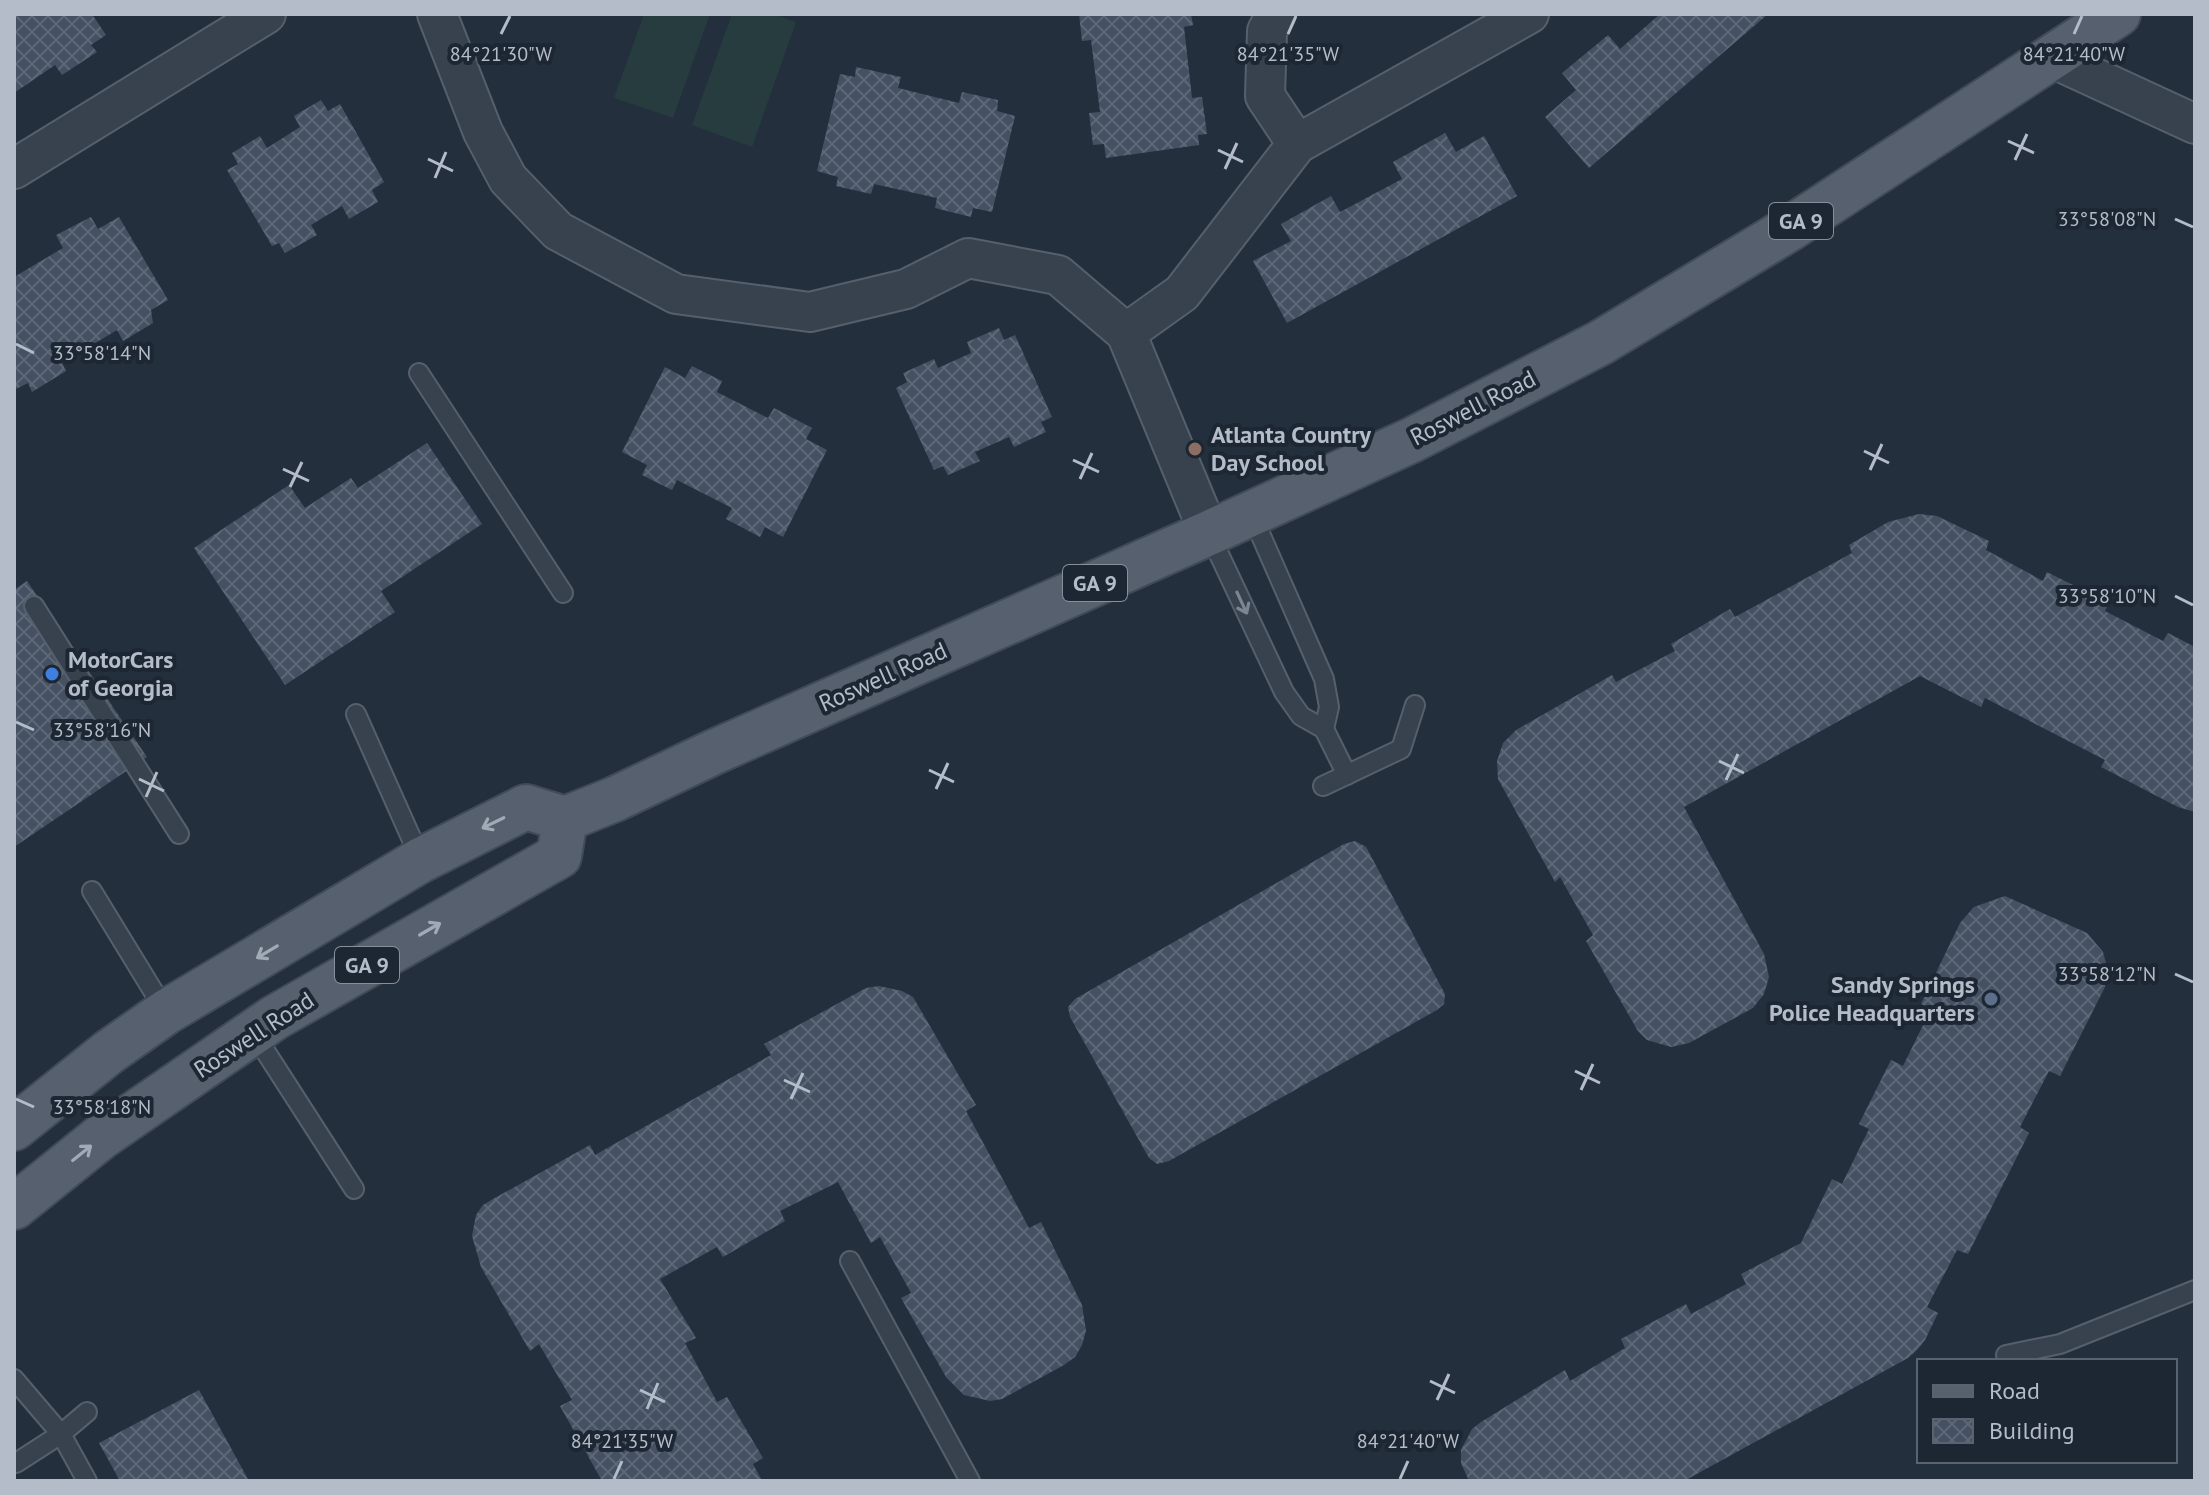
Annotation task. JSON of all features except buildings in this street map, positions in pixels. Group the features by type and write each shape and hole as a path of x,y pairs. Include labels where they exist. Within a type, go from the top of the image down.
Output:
{"main road":[{"name":"Roswell Road","path":"14,1207 101,1137 274,1018 559,856 565,819 1412,440 1600,343 1789,229 2118,14"},
{"name":"GA 9","path":"14,1128 109,1052 166,1012 421,860 526,807 565,819"}],"street":[{"path":"14,169 266,14"},
{"path":"437,14 483,132 508,179 558,231 676,294 810,312 906,289 968,258 1058,275 1126,333 1209,533"},
{"path":"1276,14 1267,31 1265,96 1297,144"},
{"path":"1126,333 1182,293 1297,144 1529,14"},
{"path":"2052,58 2195,124"}],"lane":[{"path":"419,373 563,593"},
{"path":"1251,513 1324,679 1329,707 1324,729"},
{"path":"1209,533 1284,692 1301,716 1324,729 1347,775"},
{"path":"34,606 179,834"},
{"path":"1323,786 1401,749 1415,705"},
{"path":"356,714 421,860"},
{"path":"92,891 166,1012"},
{"path":"253,1032 354,1189"},
{"path":"850,1261 970,1481"},
{"path":"2006,1355 2060,1344 2195,1290"},
{"path":"14,1379 61,1434 87,1481"},
{"path":"16,1463 61,1434 87,1412"}],"green space":[{"path":"644,14 710,14 673,118 614,98"},
{"path":"732,14 773,14 796,22 752,147 692,125"}],"place":[{"name":"Atlanta Country Day School","path":"1195,449"},
{"name":"MotorCars of Georgia","path":"52,674"},
{"name":"Sandy Springs Police Headquarters","path":"1991,999"}]}
